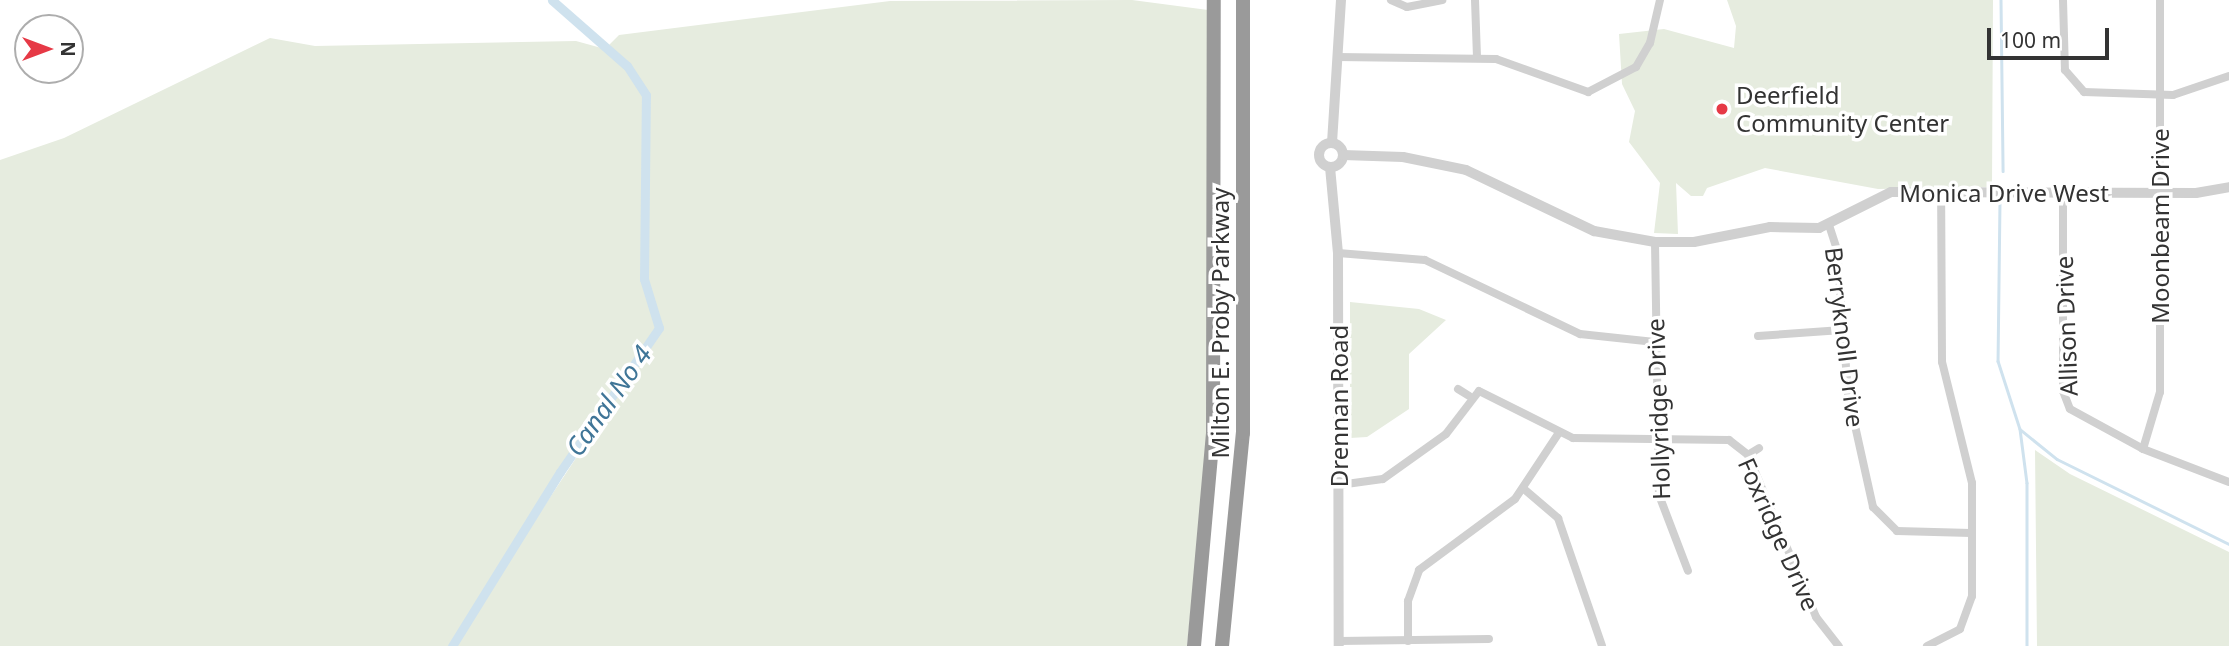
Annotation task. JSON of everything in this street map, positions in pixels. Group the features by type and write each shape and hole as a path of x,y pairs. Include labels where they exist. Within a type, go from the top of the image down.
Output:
{"highway":[{"name":"Milton E. Proby Parkway","path":"1194,646 1213,433 1214,0"},
{"name":"Milton E. Proby Parkway","path":"1222,646 1243,433 1243,0"}],"street":[{"path":"1330,167 1343,155 1332,144 1341,0"},
{"path":"1391,0 1407,7 1442,0"},
{"path":"1465,0 1474,2 1477,58"},
{"path":"1337,57 1477,58 1509,62 1573,91 1600,89 1636,67 1651,41 1660,0"},
{"path":"2063,0 2063,62 2076,87 2102,96 2159,96 2229,76"},
{"name":"Moonbeam Drive","path":"2143,449 2160,399 2160,0"},
{"name":"Drennan Road","path":"1332,144 1320,156 1330,167 1338,253 1339,644"},
{"name":"Monica Drive West","path":"1343,155 1458,168 1594,231 1655,242 1829,225 1881,195 1941,192 2160,193 2229,187"},
{"path":"1927,646 1965,622 1971,533 1970,470 1941,362 1941,192"},
{"name":"Allison Drive","path":"2063,192 2065,400 2078,416 2143,449 2229,482"},
{"name":"Berryknoll Drive","path":"1829,225 1842,330 1873,507 1896,535 1971,533"},
{"name":"Hollyridge Drive","path":"1655,242 1660,505 1688,571"},
{"path":"1338,253 1425,260 1594,339 1655,342"},
{"path":"1758,335 1842,330"},
{"path":"1339,485 1383,479 1446,434 1469,396 1458,389"},
{"name":"Foxridge Drive","path":"1469,396 1479,391 1558,434 1719,439 1748,455 1816,617 1839,646"},
{"path":"1408,641 1408,601 1419,570 1524,489 1558,434"},
{"path":"1748,455 1759,447"},
{"path":"1524,489 1558,518 1602,646"},
{"path":"1339,644 1489,639"}],"shaded area":[{"path":"1132,0 1208,10 1207,449 1187,646 0,646 0,160 64,138 270,38 315,46 576,41 605,49 619,35 890,1","holes":["656,333 654,340 469,620 560,472"]},
{"path":"1727,0 1993,0 1992,187 1878,189 1765,168 1707,188 1703,196 1691,196 1676,183 1678,234 1654,233 1660,183 1629,142 1635,111 1622,84 1619,34 1664,29 1734,48 1736,26"},
{"path":"1350,302 1419,309 1446,320 1409,354 1409,409 1367,437 1350,438"},
{"path":"2035,450 2070,474 2229,552 2229,646 2037,646"}],"waterway":[{"name":"Canal No 4","path":"452,646 560,472 659,328 644,279 646,95 627,66 552,0"},
{"path":"2001,0 2003,171"},
{"path":"2000,201 1998,361 2020,429 2027,483 2027,646"},
{"path":"2021,430 2057,459 2229,544"}],"place":[{"name":"Deerfield Community Center","path":"1722,109"}]}
